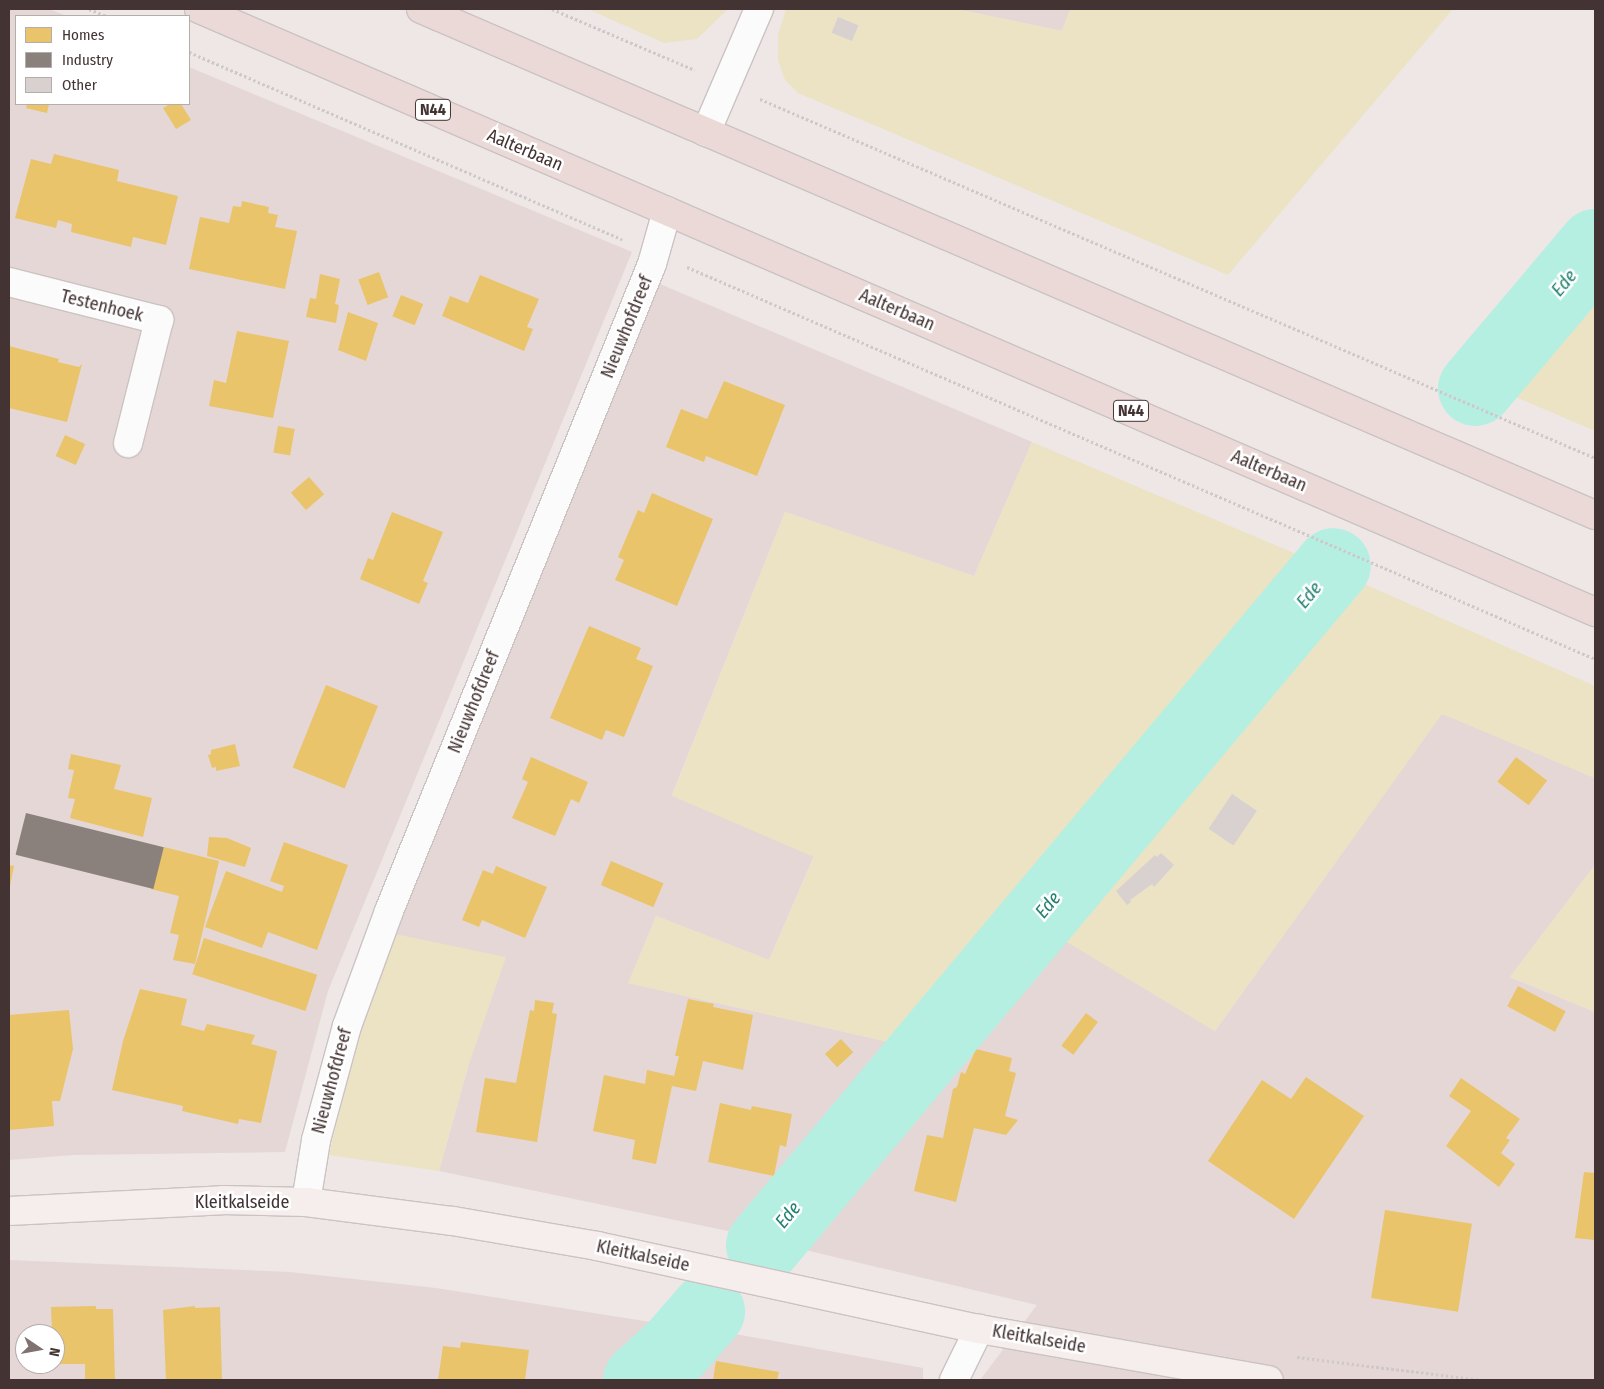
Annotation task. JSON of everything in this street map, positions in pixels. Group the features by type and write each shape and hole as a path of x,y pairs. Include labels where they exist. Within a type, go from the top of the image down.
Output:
{"highway":[{"name":"Aalterbaan","path":"199,9 1595,612"},
{"path":"421,9 1595,515"}],"street":[{"path":"706,132 759,9"},
{"name":"Nieuwhofdreef","path":"306,1202 316,1140 347,1026 386,920 655,254 667,211"},
{"name":"Testenhoek","path":"9,282 159,320 128,444"},
{"name":"Kleitkalseide","path":"9,1211 223,1200 306,1202 453,1221 597,1246 978,1329 1269,1380"},
{"path":"954,1380 978,1329"}],"path":[{"path":"89,9 104,15"},
{"path":"552,9 1595,458"},
{"path":"190,52 1595,659"}],"shaded area":[{"path":"9,9 49,9 64,15 15,15 15,105 190,105 190,67 632,252 328,991 285,1152 74,1155 9,1160"},
{"path":"588,9 728,9 697,39 664,43"},
{"path":"786,9 956,9 1062,31 1070,9 1453,9 1228,275 798,93 785,80 778,60 778,35"},
{"path":"956,9 1070,9 1062,31"},
{"path":"1595,218 1595,431 1462,374"},
{"path":"660,284 1032,442 974,576 785,512 672,795 814,856 769,960 656,916 629,983 920,1049 757,1237 439,1171 468,1067 395,934 594,441"},
{"path":"1032,442 1308,559 1595,686 1595,778 1442,714 1215,1031 1032,921 920,1049 628,983 656,916 769,960 814,857 672,796 785,512 974,576"},
{"path":"1442,713 1595,778 1595,865 1510,977 1595,1012 1595,1380 980,1380 1037,1305 780,1244 1046,929 1215,1031"},
{"path":"1595,865 1595,1012 1510,977"},
{"path":"395,934 506,957 468,1067 439,1171 329,1155 359,1029"},
{"path":"9,1260 290,1272 436,1288 676,1326 620,1380 9,1380"},
{"path":"676,1326 713,1330 673,1380 620,1380"},
{"path":"713,1330 923,1368 923,1380 673,1380"}],"building: Homes":[{"path":"27,105 49,105 47,113 26,108"},
{"path":"168,105 182,105 191,120 176,129 163,108"},
{"path":"54,154 119,170 117,181 178,196 166,245 133,237 131,247 71,232 72,224 58,220 56,228 15,218 31,159 51,164"},
{"path":"242,201 269,207 268,213 278,215 275,227 297,231 285,289 189,269 200,217 229,223 233,206 241,207"},
{"path":"379,272 388,297 368,305 358,280"},
{"path":"320,274 340,279 335,304 339,305 336,323 306,317 310,298 316,299"},
{"path":"480,275 539,299 527,327 533,329 524,351 442,316 450,296 468,303"},
{"path":"401,295 423,304 415,325 392,316"},
{"path":"348,312 378,323 366,361 338,350"},
{"path":"237,331 289,341 273,418 209,406 214,380 226,383"},
{"path":"9,346 59,359 58,362 79,367 82,364 67,422 9,408"},
{"path":"724,381 785,405 757,476 706,456 704,462 666,447 681,409 707,419"},
{"path":"278,426 295,429 290,456 273,453"},
{"path":"65,435 85,444 76,465 56,456"},
{"path":"309,477 324,494 306,510 291,493"},
{"path":"652,493 713,519 677,606 615,580 624,560 618,557 638,510 644,513"},
{"path":"392,512 443,532 423,581 428,583 419,604 360,579 368,558 373,560"},
{"path":"589,626 641,648 636,659 653,666 624,737 606,730 602,740 550,718"},
{"path":"326,685 378,706 345,788 293,768"},
{"path":"235,744 240,766 216,771 216,767 212,768 208,755 211,754 211,750"},
{"path":"71,754 121,765 114,789 152,798 143,837 70,818 75,799 68,798 74,770 68,769"},
{"path":"531,757 588,782 579,803 571,799 555,836 512,818 528,782 522,779"},
{"path":"1516,757 1547,780 1528,805 1497,782"},
{"path":"209,837 227,838 251,848 245,867 207,856"},
{"path":"284,842 348,865 317,950 268,932 262,948 205,927 226,871 282,892 284,886 270,881"},
{"path":"164,847 219,861 195,964 173,960 179,935 170,933 179,896 151,889"},
{"path":"611,861 663,883 653,907 601,885"},
{"path":"9,865 14,866 10,886 9,886"},
{"path":"496,866 547,887 525,938 482,920 479,927 462,920 483,870 493,874"},
{"path":"204,938 317,975 305,1011 192,974"},
{"path":"1518,986 1566,1011 1555,1032 1507,1006"},
{"path":"140,989 187,999 181,1025 204,1031 207,1024 255,1035 251,1044 277,1051 261,1123 239,1119 238,1124 182,1111 183,1106 112,1090 123,1041"},
{"path":"688,999 714,1004 713,1007 753,1015 743,1070 703,1061 696,1091 672,1086 656,1164 632,1159 635,1140 593,1131 604,1075 645,1084 647,1070 674,1076 679,1056 675,1056"},
{"path":"535,1000 554,1003 552,1013 557,1014 537,1142 476,1132 485,1078 516,1083 530,1010 534,1011"},
{"path":"69,1010 73,1049 60,1101 52,1101 54,1126 9,1130 9,1015"},
{"path":"1086,1013 1098,1022 1073,1055 1061,1046"},
{"path":"841,1039 853,1052 837,1067 825,1054"},
{"path":"976,1049 1012,1058 1009,1071 1016,1073 1005,1116 1018,1120 1006,1135 974,1128 956,1202 914,1191 927,1135 943,1138 953,1089 957,1087 961,1072 965,1074"},
{"path":"1306,1077 1364,1116 1294,1219 1208,1161 1262,1080 1291,1099"},
{"path":"1461,1078 1520,1119 1506,1138 1510,1140 1501,1153 1515,1164 1499,1187 1446,1146 1471,1111 1449,1096"},
{"path":"720,1103 751,1110 752,1106 792,1114 786,1147 780,1145 774,1176 708,1162"},
{"path":"1584,1172 1595,1173 1595,1240 1575,1238"},
{"path":"1385,1210 1472,1224 1458,1312 1371,1298"},
{"path":"96,1306 96,1309 113,1309 115,1380 85,1380 85,1364 65,1364 65,1324 52,1324 51,1307"},
{"path":"195,1306 195,1308 220,1307 222,1380 166,1380 163,1310"},
{"path":"461,1342 529,1350 525,1380 438,1380 443,1346 460,1348"},
{"path":"716,1361 779,1372 777,1380 713,1380"}],"building: Industry":[{"path":"26,813 164,847 153,889 16,855"}],"building: Other":[{"path":"838,17 858,25 852,41 832,33"},
{"path":"1232,794 1257,811 1233,846 1209,829"},
{"path":"1161,853 1174,865 1154,887 1152,884 1130,900 1131,902 1127,905 1116,891 1155,855 1157,857"}],"waterway":[{"name":"Ede","path":"1475,388 1595,246"},
{"name":"Ede","path":"763,1245 1333,565"},
{"name":"Ede","path":"640,1380 675,1348 707,1311"}]}
